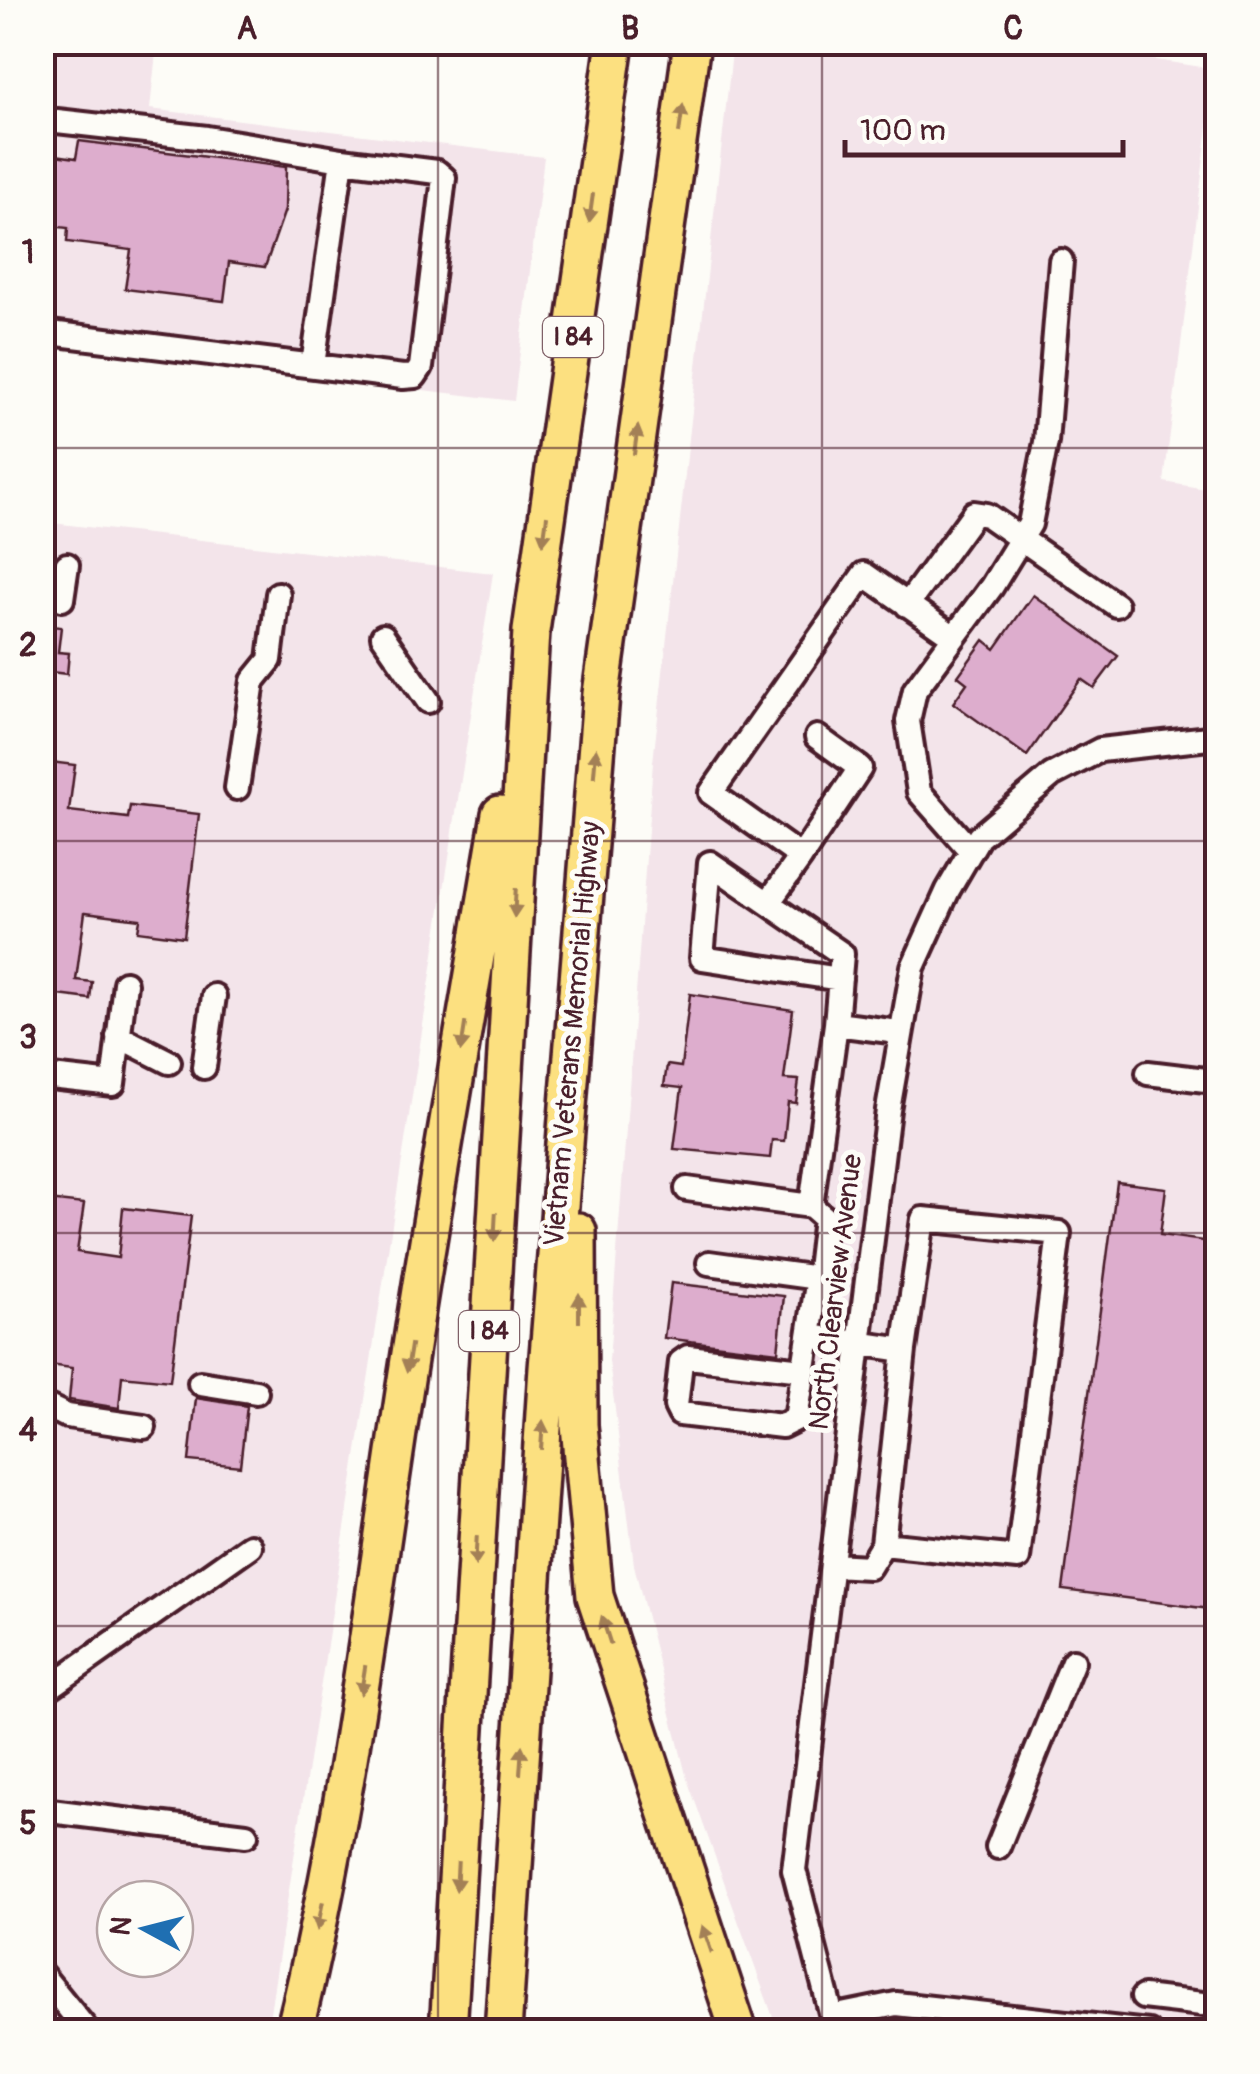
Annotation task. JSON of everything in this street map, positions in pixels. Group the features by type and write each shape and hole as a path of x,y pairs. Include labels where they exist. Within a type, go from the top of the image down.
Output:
{"highway":[{"name":"I 84","path":"448,2032 531,630 615,42"},
{"name":"Vietnam Veterans Memorial Highway","path":"503,2032 570,1069 601,694 692,42"},
{"path":"294,2032 312,1958 364,1670 409,1361 531,630"},
{"path":"570,1069 578,1221 579,1425 595,1596 738,2032"}],"street":[{"path":"42,124 57,121 207,138 437,172 444,178 421,367 416,376 42,332"},
{"path":"313,366 342,160"},
{"path":"971,851 918,792 908,721 915,690 1030,524 1046,442 1061,262"},
{"path":"907,605 974,513 988,515 1116,605"},
{"path":"62,599 67,565"},
{"path":"801,857 711,793 864,574 954,637"},
{"path":"236,788 252,680 270,660 278,594"},
{"path":"383,636 428,700"},
{"path":"768,903 860,768 817,737"},
{"name":"North Clearview Avenue","path":"834,2024 794,1870 898,1032 912,967 979,837 1052,775 1100,750 1218,737"},
{"path":"812,1206 836,1024 840,979 842,954 710,863 702,958 840,979"},
{"path":"42,1076 113,1084 126,984"},
{"path":"204,1067 214,996"},
{"path":"836,1024 898,1032"},
{"path":"118,1036 169,1062"},
{"path":"1148,1072 1206,1080"},
{"path":"687,1190 812,1206 826,1218 818,1278 804,1370 796,1419 782,1426 680,1414 676,1406 680,1362 688,1357 804,1370"},
{"path":"832,1565 869,1567 883,1544 904,1350 924,1219 1059,1233 1018,1558 883,1544"},
{"path":"709,1263 818,1278"},
{"path":"809,1336 904,1350"},
{"path":"200,1383 256,1392"},
{"path":"42,1404 67,1416 144,1427"},
{"path":"46,1690 250,1546"},
{"path":"998,1848 1073,1661"},
{"path":"42,1810 246,1835"},
{"path":"42,1975 88,2032"},
{"path":"1144,1997 1202,2004"},
{"path":"834,2024 896,2004 1148,2032"}],"shaded area":[{"path":"1036,42 1215,69 1164,482 1218,491 1217,2031 778,2031 687,1779 634,1565 609,1361 653,762 733,43"},
{"path":"43,43 157,43 150,109 544,157 514,401 43,344"},
{"path":"43,522 493,573 269,2019 263,2031 43,2032"}],"building":[{"path":"79,141 286,167 285,210 265,267 229,262 224,301 125,289 131,250 67,242 68,228 42,225 42,153 76,158"},
{"path":"1033,595 1118,656 1094,688 1081,679 1027,756 953,703 967,683 958,676 984,640 995,649"},
{"path":"42,625 61,627 58,652 69,653 67,674 42,671"},
{"path":"42,761 75,765 69,811 128,818 130,806 199,814 184,937 138,931 140,919 85,912 76,980 92,982 90,999 42,993"},
{"path":"690,994 793,1010 784,1079 799,1080 796,1103 788,1102 784,1141 772,1140 770,1158 674,1149 682,1088 664,1086 667,1065 681,1067"},
{"path":"1117,1182 1166,1188 1160,1235 1218,1243 1218,1610 1063,1590"},
{"path":"48,1200 84,1204 77,1252 118,1258 123,1208 191,1216 170,1381 122,1376 119,1408 69,1400 72,1368 42,1364 42,1225"},
{"path":"671,1283 784,1296 778,1352 664,1338"},
{"path":"196,1398 247,1406 240,1466 189,1461"}]}
